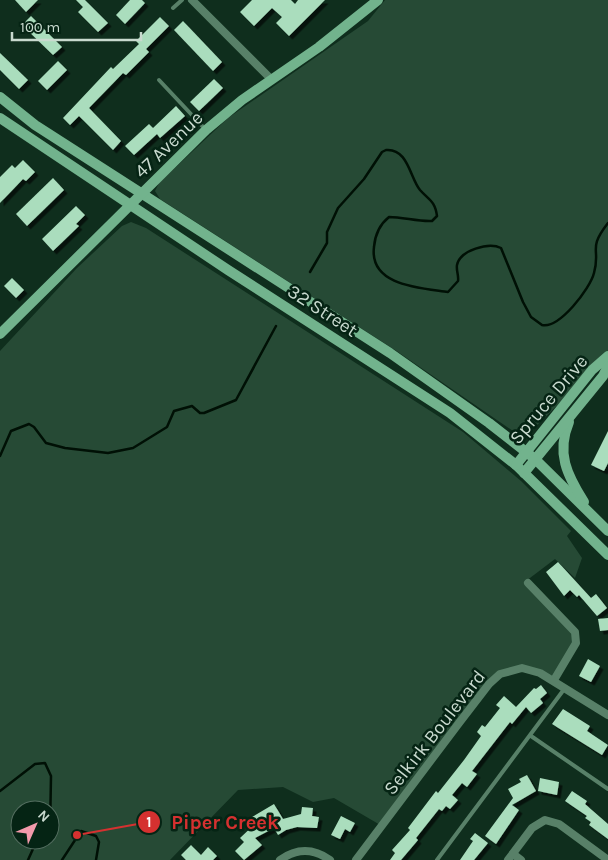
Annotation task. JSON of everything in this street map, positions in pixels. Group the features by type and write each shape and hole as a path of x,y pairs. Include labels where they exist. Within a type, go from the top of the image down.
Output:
{"main road":[{"name":"47 Avenue","path":"0,334 206,130 271,80 355,20 378,0"},
{"name":"32 Street","path":"0,97 35,125 390,353 526,452 608,531"},
{"name":"32 Street","path":"0,118 450,413 516,465 608,555"},
{"name":"Spruce Drive","path":"516,465 592,370 608,356"},
{"name":"Spruce Drive","path":"524,473 603,376 608,366"},
{"path":"573,412 564,438 563,458 570,480 592,515"}],"street":[{"path":"192,0 271,80"},
{"path":"528,583 576,632 574,646 554,680"},
{"name":"Selkirk Boulevard","path":"356,860 494,678 506,672 522,668 540,672 608,715"},
{"path":"521,860 510,857 536,824 550,820 559,824 608,860"},
{"path":"280,860 293,852 307,850 320,854 330,860"}],"lane":[{"path":"174,8 182,0"},
{"path":"159,80 206,130"},
{"path":"437,860 565,688"},
{"path":"531,736 608,789"}],"green space":[{"path":"385,0 608,0 608,356 532,430 516,433 395,350 160,199 155,191 159,183 228,118 368,21"},
{"path":"131,222 146,228 463,432 521,481 571,531 567,536 582,558 575,578 555,559 526,581 576,636 554,680 531,670 500,674 382,826 334,798 313,802 283,787 238,790 170,860 0,860 0,351 77,268 122,226"}],"building":[{"path":"15,0 38,0 26,12"},
{"path":"76,0 85,0 108,23 98,32 78,12 83,7"},
{"path":"130,0 142,0 145,3 125,24 116,15"},
{"path":"252,0 291,0 295,4 298,0 325,0 289,36 276,23 282,17 272,8 254,26 240,12"},
{"path":"31,16 62,47 53,55 22,25"},
{"path":"160,17 169,26 146,49 149,52 126,75 123,73 89,108 121,141 113,150 79,116 70,125 63,118 111,67 113,69 139,44 136,41"},
{"path":"183,21 222,62 213,71 174,30"},
{"path":"0,53 28,80 19,89 0,70"},
{"path":"58,61 67,70 47,90 38,81"},
{"path":"214,79 223,88 199,111 190,102"},
{"path":"176,106 185,116 160,138 157,134 134,155 125,146 149,124 153,128"},
{"path":"23,160 35,172 26,181 23,179 0,203 0,177 12,165 15,168"},
{"path":"53,178 64,190 27,226 16,214"},
{"path":"76,206 85,215 76,224 79,226 53,251 42,239"},
{"path":"12,278 24,290 16,298 4,286"},
{"path":"608,431 608,463 604,471 591,465"},
{"path":"558,562 591,598 596,594 607,608 597,616 579,595 577,597 570,590 564,596 546,572"},
{"path":"608,618 608,630 600,631 598,619"},
{"path":"588,659 600,666 591,682 579,676"},
{"path":"541,685 547,693 540,699 543,703 531,713 526,707 512,724 510,722 472,771 477,774 467,787 462,783 452,795 458,800 450,809 446,806 442,811 439,809 416,838 418,840 401,860 390,860 395,853 392,850 410,830 408,828 436,791 438,793 481,736 477,732 482,725 485,727 500,708 496,705 504,696 516,707 534,688 536,689"},
{"path":"563,709 590,726 587,731 608,745 602,755 552,724"},
{"path":"527,775 536,791 512,805 519,810 496,844 485,836 513,798 508,789 521,782 519,779"},
{"path":"540,778 559,782 557,795 538,791"},
{"path":"572,791 587,801 585,804 608,824 608,839 589,825 591,822 585,818 587,816 565,801"},
{"path":"274,804 283,819 301,814 302,807 313,808 312,816 319,817 317,828 297,827 286,830 278,835 274,828 255,838 262,845 244,860 235,851 244,842 240,838 256,823 252,817"},
{"path":"341,816 355,823 350,832 345,829 340,839 331,835"},
{"path":"475,833 488,843 474,860 460,860 473,841 470,839"},
{"path":"191,845 201,855 208,847 217,856 213,860 186,860 181,855"}],"waterway":[{"path":"310,272 327,243 327,232 338,208 364,179 382,152 386,150 393,151 404,159 420,190 433,204 437,216 432,221 389,217 380,227 374,247 375,260 380,270 399,283 448,292 458,281 457,265 463,255 483,247 496,246 501,248 531,317 542,325 549,325 565,315 587,288 596,265 596,244 608,223"},
{"path":"0,456 11,431 29,424 34,427 46,443 65,448 108,453 133,448 167,427 174,411 192,406 200,413 204,413 236,400 276,326"},
{"path":"0,791 35,764 45,763 51,776 51,800"},
{"path":"62,860 81,831 96,836 99,842 96,860"},
{"path":"28,860 32,850"}],"place":[{"name":"Piper Creek","path":"77,835"}]}
